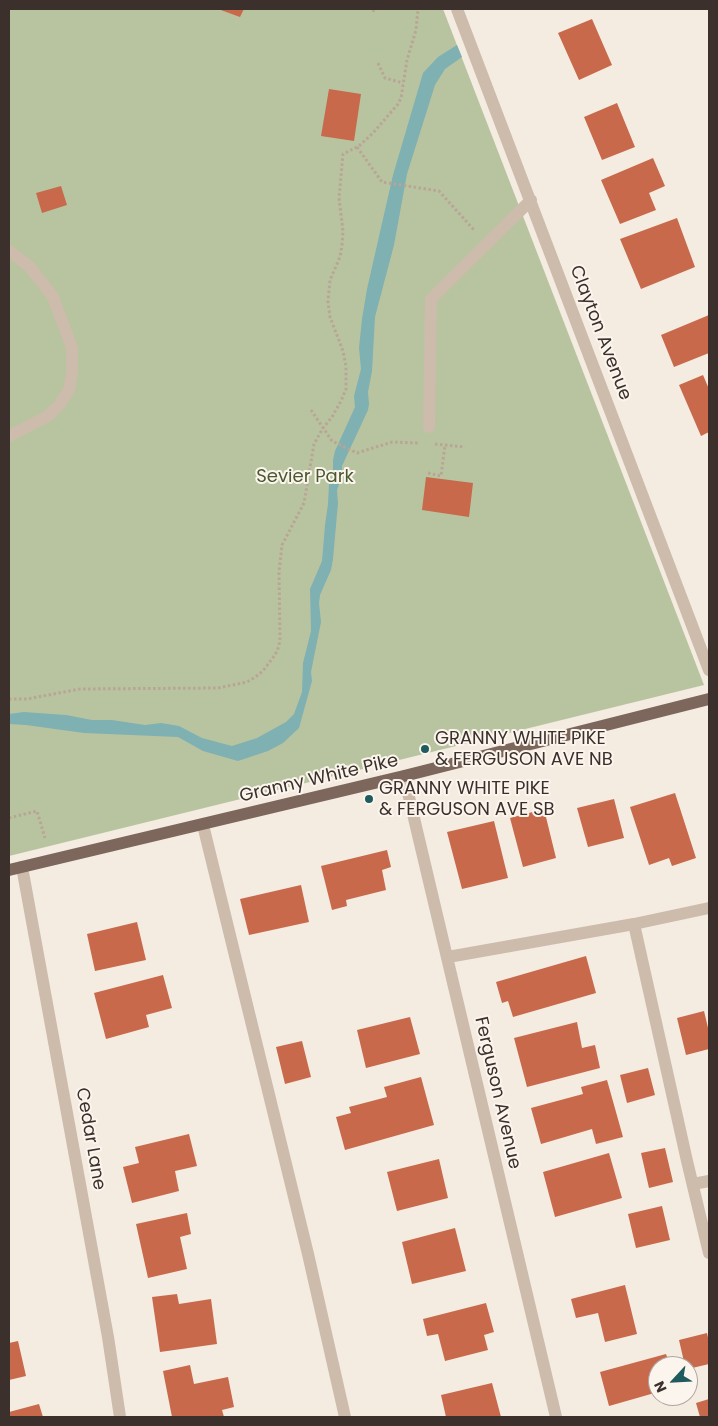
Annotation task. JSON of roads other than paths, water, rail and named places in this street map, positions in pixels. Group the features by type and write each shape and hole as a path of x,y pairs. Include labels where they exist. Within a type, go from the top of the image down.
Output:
{"main road":[{"name":"Granny White Pike","path":"9,870 404,776 709,699"}],"street":[{"name":"Clayton Avenue","path":"457,9 709,670"},
{"path":"429,427 431,299 530,200"},
{"path":"9,251 30,267 53,297 72,348 72,372 69,390 60,404 48,416 9,436"},
{"name":"Ferguson Avenue","path":"404,776 556,1417"},
{"path":"203,825 308,1254 345,1417"},
{"name":"Cedar Lane","path":"22,867 108,1337 120,1417"},
{"path":"448,958 634,924 709,908"},
{"path":"634,924 709,1253"},
{"path":"693,1184 709,1181"}],"water":[{"path":"457,45 462,57 445,69 435,85 407,174 394,245 375,317 368,410 342,466 342,476 337,490 338,503 333,559 331,570 320,595 321,622 311,672 312,681 299,728 283,743 268,751 238,761 203,751 178,737 84,733 9,724 9,714 24,712 66,715 92,720 112,720 145,725 161,723 179,726 202,738 232,746 257,738 286,722 294,714 302,692 303,663 311,631 310,589 322,561 329,484 333,475 333,460 335,451 355,407 354,396 361,369 359,348 362,319 393,175 423,73 438,57"}],"place":[{"name":"GRANNY WHITE PIKE & FERGUSON AVE NB","path":"425,749"},
{"name":"GRANNY WHITE PIKE & FERGUSON AVE SB","path":"369,799"}],"park label":[{"name":"Sevier Park","path":"305,477"}]}
